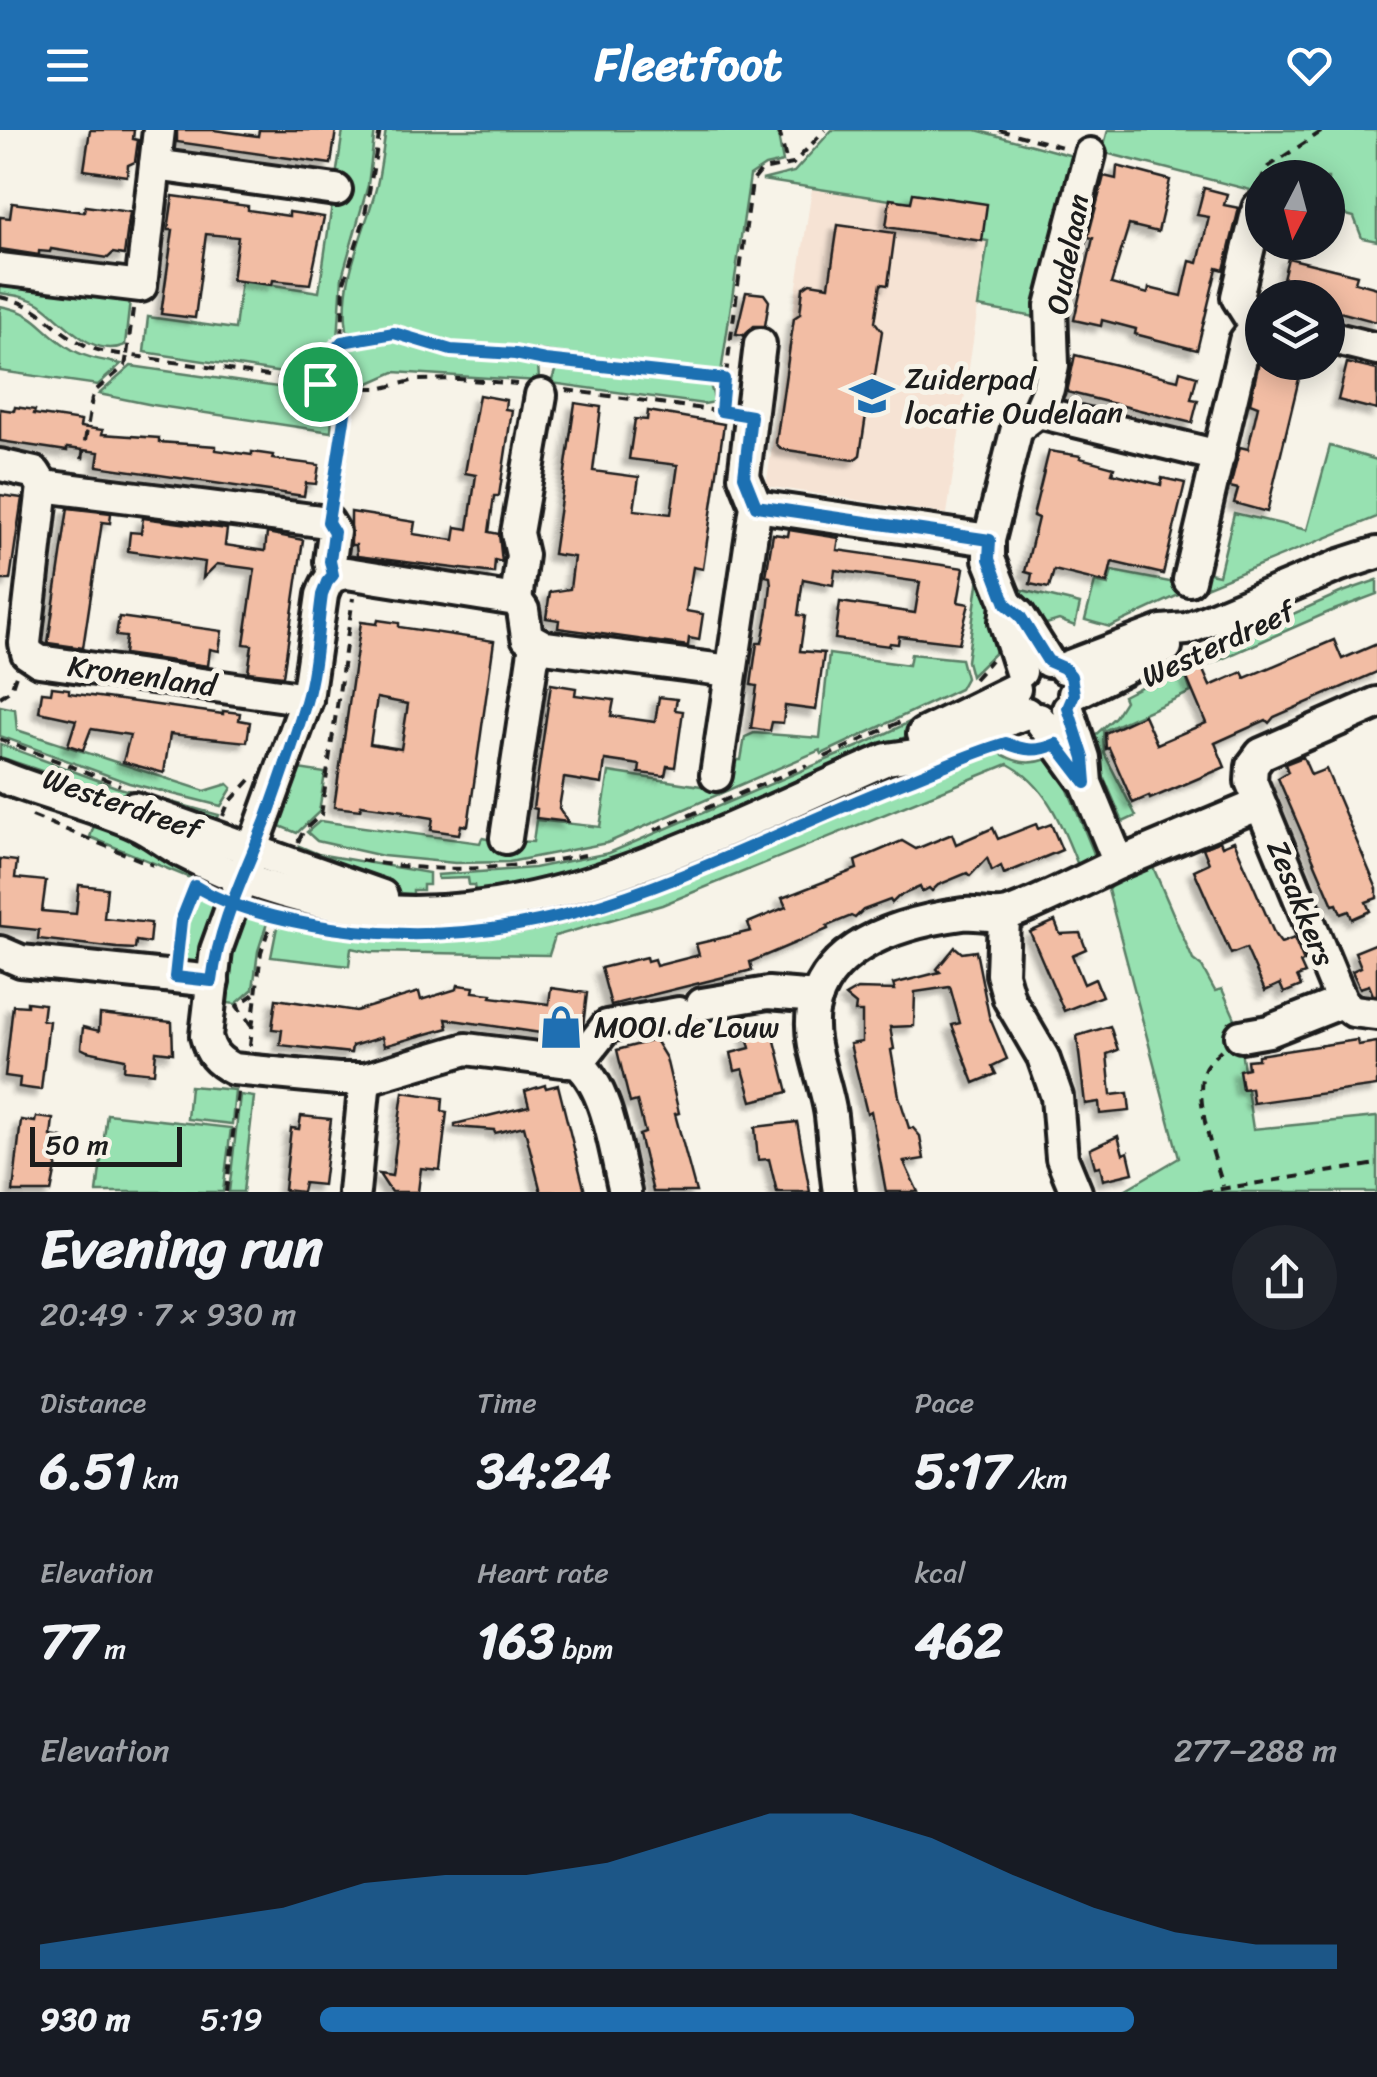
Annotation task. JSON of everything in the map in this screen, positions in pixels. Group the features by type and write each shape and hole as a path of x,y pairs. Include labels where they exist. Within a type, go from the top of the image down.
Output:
{"street":[{"path":"0,269 140,286 159,130"},
{"name":"Oudelaan","path":"1044,691 1005,622 1006,604 989,559 990,540 1018,428 1038,412 1054,365 1051,306 1090,154"},
{"path":"155,165 336,190"},
{"path":"1245,308 1237,297 1246,260"},
{"path":"1345,341 1377,349"},
{"path":"716,775 756,506 744,476 736,414 760,344"},
{"path":"1190,580 1245,344"},
{"path":"516,600 522,555 517,533 542,390"},
{"path":"1038,412 1220,456"},
{"path":"0,465 35,473 43,486 328,522 334,532 330,561 345,575"},
{"name":"Kronenland","path":"43,486 27,653 39,661 307,699"},
{"path":"756,506 990,540"},
{"name":"Westerdreef","path":"0,776 136,824 182,852 242,875 412,899 535,894 578,885 648,862 887,759 915,738 1170,645 1187,629 1340,564 1377,553"},
{"path":"625,1192 599,1090 578,1063 466,1050 365,1079 247,1070 222,1063 209,1050 206,1036 216,950 307,699 327,582 345,575 516,600 524,610 527,636 535,644 730,671"},
{"path":"506,838 535,644"},
{"path":"1044,691 1119,863"},
{"name":"Zesakkers","path":"1377,702 1260,754 1252,766 1251,781 1342,1002 1353,1012 1377,1014"},
{"name":"Westerdreef","path":"0,762 242,875"},
{"name":"Zesakkers","path":"1004,916 1260,804"},
{"path":"839,1192 831,1113 812,1014 822,984 852,951 878,935 967,913 1004,916 1002,974 1009,999 1048,1070 1056,1097 1062,1158 1076,1192"},
{"path":"0,952 21,961 212,981"},
{"path":"578,1063 607,1026 768,993 817,997"},
{"name":"Zesakkers","path":"1241,1036 1269,1031 1342,1002"},
{"path":"354,1192 365,1079"}],"path":[{"path":"342,342 344,282 364,220 380,130"},
{"path":"779,130 787,166"},
{"path":"0,296 41,310 83,345 101,352 349,388 459,379 736,414 724,379 752,182 762,170 793,164 825,130"},
{"path":"999,130 1090,154"},
{"path":"1277,160 1324,130"},
{"path":"78,490 92,398 125,366 134,297"},
{"path":"320,384 325,359 342,342 394,333 451,350 724,379"},
{"path":"328,522 349,388"},
{"path":"299,839 321,815 345,575"},
{"name":"Westerdreef","path":"27,814 162,869"},
{"name":"Westerdreef","path":"175,977 181,921 192,884 242,875 272,917 288,920"},
{"path":"226,1192 240,1081 247,1070 261,952 272,917"},
{"path":"252,1026 238,1006 256,993"},
{"path":"1224,1186 1203,1104 1204,1070 1221,1050 1241,1036"},
{"path":"1202,1192 1377,1164"}],"shaded area":[{"name":"Zuiderpad locatie Oudelaan","path":"812,189 904,202 900,228 988,241 947,514 766,486"}],"green space":[{"path":"343,130 375,130 368,185 342,277 338,340 325,352 316,378 144,352 148,317 235,329 241,280 319,292"},
{"path":"386,130 777,130 783,162 765,166 750,176 721,373 711,375 543,351 468,347 396,329 353,335 347,330 346,311 350,274 377,185"},
{"path":"832,130 976,130 1076,157 1041,318 978,307 988,241 899,227 903,202 762,180 794,172"},
{"path":"1108,130 1377,130 1377,241 1362,238 1354,217 1345,215 1345,160 1245,160 1245,189 1102,152"},
{"path":"0,283 127,296 130,300 125,345 113,348 90,343 40,304 0,293"},
{"path":"0,306 31,317 80,354 121,364 98,385 0,371"},
{"path":"397,336 446,352 538,362 539,381 394,372 365,385 350,386 323,378 331,360 346,343"},
{"path":"557,365 709,381 715,402 704,404 551,383"},
{"path":"131,366 333,395 331,432 99,394"},
{"path":"1330,446 1377,460 1377,517 1201,589 1205,572 1219,575 1234,513 1307,530"},
{"path":"981,563 1003,645 971,676 967,661"},
{"path":"1112,571 1196,587 1110,627 1085,620 1095,582 1108,585"},
{"path":"1377,580 1377,594 1185,675 1191,692 1103,731 1104,753 1136,816 1123,822 1093,752 1093,737 1115,717 1125,701 1123,696 1219,647"},
{"path":"1018,589 1080,604 1075,626 1059,620 1043,625"},
{"path":"829,654 909,665 911,654 961,659 966,678 960,689 822,754 820,750 607,843 509,862 455,863 383,856 317,841 307,832 320,821 480,843 482,838 513,844 533,842 536,820 600,827 609,772 721,789 727,760 741,760 745,737 754,733 820,738"},
{"path":"970,693 975,703 843,767 578,876 475,891 468,878 438,879 437,875 534,868 609,853 864,744"},
{"path":"0,706 15,709 17,730 205,791 228,784 232,788 221,806 129,783 0,736"},
{"path":"988,732 993,745 659,882 555,916 486,927 416,930 345,925 276,913 282,896 445,917"},
{"path":"0,744 116,787 219,815 214,829 0,757"},
{"path":"997,751 1021,762 1047,759 1060,770 1097,861 1079,868 1044,796 1034,783 1008,764 662,905 555,936 549,955 370,952 351,948 349,966 271,957 278,922 382,938 453,939 523,932 580,919 666,888"},
{"path":"292,768 325,773 319,812 297,833 272,823"},
{"path":"95,823 200,865 195,880 90,837"},
{"path":"299,846 318,854 429,873 429,885 413,890 413,894 385,892 295,860"},
{"path":"1142,863 1144,870 1153,867 1193,960 1202,967 1215,991 1222,989 1237,1023 1253,1129 1377,1117 1377,1192 1121,1192 1179,1158 1110,887 1105,886"},
{"path":"195,892 223,903 206,962 177,973 183,922"},
{"path":"238,908 268,920 258,951 253,989 236,1004 218,1002"},
{"path":"190,1086 235,1090 232,1124 187,1119"},
{"path":"240,1095 254,1097 243,1192 229,1192"},
{"path":"107,1114 231,1128 223,1192 97,1192"}],"building":[{"path":"90,130 134,130 133,139 138,140 135,162 128,165 127,176 84,170"},
{"path":"177,130 258,136 259,130 336,130 331,164 177,142"},
{"path":"1117,166 1170,180 1158,232 1129,225 1111,284 1148,294 1149,288 1182,296 1190,261 1198,263 1209,217 1197,215 1204,188 1227,194 1224,205 1239,208 1224,270 1217,268 1197,350 1135,334 1136,329 1102,320 1101,326 1074,320 1093,238 1088,237 1104,176 1116,179"},
{"path":"913,193 987,204 982,241 886,227 890,199 911,202"},
{"path":"173,196 289,216 289,212 324,217 310,284 232,280 238,237 206,234 195,318 161,314 173,230 168,230"},
{"path":"12,203 84,212 85,206 130,212 124,255 113,253 108,258 51,249 39,251 39,255 0,249 0,217 10,218"},
{"path":"838,225 895,233 888,285 881,284 875,322 882,331 875,375 860,455 854,460 781,449 776,443 794,318 800,314 803,288 810,283 829,286"},
{"path":"1288,260 1357,275 1355,282 1377,288 1377,322 1345,314 1345,280 1283,280"},
{"path":"746,292 764,294 769,301 765,326 754,326 744,335 736,334"},
{"path":"1075,355 1178,380 1180,371 1197,376 1191,399 1198,400 1192,423 1067,392"},
{"path":"1347,363 1377,370 1377,410 1338,400"},
{"path":"1255,380 1299,380 1267,512 1234,503 1238,489 1230,487 1240,447 1248,449 1258,406 1250,403"},
{"path":"479,395 506,400 505,409 512,410 499,496 494,496 489,532 499,534 502,562 495,560 494,573 357,556 356,545 351,545 351,512 415,522 413,534 454,540 456,527 468,529 476,475 465,473"},
{"path":"575,403 601,407 593,471 639,477 634,510 671,514 678,465 629,459 635,419 647,420 648,411 724,424 703,569 693,567 686,611 703,614 699,640 689,638 688,646 558,628 559,620 546,618 550,592 570,589 574,557 553,554"},
{"path":"15,407 81,421 80,427 103,430 102,434 216,446 216,450 273,455 272,459 319,465 316,484 306,483 304,496 97,466 99,452 0,441 0,409 14,411"},
{"path":"1049,451 1081,456 1114,467 1112,473 1161,485 1162,478 1185,483 1163,574 1112,562 1107,583 1054,570 1049,588 1030,584 1032,574 1025,572 1038,518 1033,516"},
{"path":"0,495 22,498 10,580 0,580"},
{"path":"68,508 111,513 110,523 102,522 83,648 48,643"},
{"path":"143,518 227,529 225,545 265,551 267,533 303,540 283,676 248,672 252,645 244,644 255,569 217,564 203,578 205,562 128,551 130,532 141,533"},
{"path":"789,530 839,538 837,550 964,568 958,602 969,604 959,643 899,636 898,644 889,646 835,639 840,602 915,613 920,582 835,570 833,585 803,579 798,615 805,616 800,651 824,653 816,710 785,706 783,723 772,722 770,731 751,728 757,686 751,685 757,643 762,643 768,611 771,585 770,577 766,576 773,534 788,536"},
{"path":"119,617 222,631 219,651 210,649 208,666 124,654 126,637 116,636"},
{"path":"378,620 399,623 399,627 494,641 468,826 461,825 459,834 431,830 433,818 404,811 361,805 360,810 334,807 361,622 377,624","holes":["377,698 408,704 401,749 370,744"]},
{"path":"1334,640 1342,659 1377,644 1377,672 1274,717 1269,723 1266,720 1215,743 1225,767 1133,803 1109,748 1106,749 1105,733 1144,715 1157,744 1206,723 1186,676 1202,668 1210,686 1242,672 1245,678"},
{"path":"551,684 576,688 575,695 614,700 611,716 655,722 659,697 677,699 675,710 683,711 675,767 667,766 665,776 639,773 640,765 605,760 602,784 564,778 559,808 568,822 536,818 537,809 533,808"},
{"path":"52,687 69,689 69,693 240,713 239,720 250,722 247,742 170,734 164,773 123,762 130,735 91,729 83,750 68,745 76,720 39,712 42,692 51,693"},
{"path":"1303,757 1311,775 1326,769 1377,889 1377,898 1366,902 1370,911 1352,919 1349,911 1341,914 1337,904 1333,905 1278,778 1288,772 1285,764"},
{"path":"1036,824 1038,829 1051,824 1062,850 1004,874 1001,866 992,871 987,858 970,876 967,873 932,891 929,888 922,892 920,887 892,903 890,900 863,910 855,918 851,916 827,926 828,929 750,962 752,970 611,1005 601,968 646,957 647,961 654,959 656,966 699,955 696,944 751,931 748,923 786,907 782,898 857,869 855,861 902,841 916,849 952,834 956,844 993,828 998,839"},
{"path":"1220,841 1222,846 1234,841 1281,943 1294,938 1304,962 1300,963 1305,974 1297,977 1301,986 1284,993 1280,984 1265,991 1246,948 1231,954 1194,870 1209,863 1203,848"},
{"path":"0,859 17,861 15,878 46,881 42,911 76,914 79,885 107,888 104,918 151,923 149,943 136,941 135,949 38,939 39,930 0,926"},
{"path":"1055,921 1060,934 1080,933 1086,949 1072,955 1084,984 1095,979 1102,996 1064,1011 1030,932"},
{"path":"1377,943 1377,995 1373,995 1369,985 1360,988 1352,971 1361,967 1355,952"},
{"path":"955,947 962,953 976,951 989,1016 1007,1059 992,1066 996,1074 974,1083 952,1025 960,1023 950,987 915,992 914,1026 890,1027 894,1049 891,1050 899,1096 909,1128 920,1136 924,1159 904,1162 918,1192 886,1192 871,1111 867,1113 850,1044 862,1042 862,1012 855,1012 856,1005 845,996 857,989 895,990 893,984 940,972 937,969"},
{"path":"458,985 474,987 473,992 492,994 491,997 549,1004 551,988 587,993 583,1026 574,1038 446,1019 448,1028 384,1046 382,1037 352,1046 351,1053 280,1045 282,1030 272,1029 276,999 356,1011 419,992 421,1000 457,989"},
{"path":"27,1002 44,1004 42,1020 49,1021 41,1090 19,1087 20,1078 5,1076 13,1005 27,1006"},
{"path":"100,1014 172,1022 173,1053 156,1051 154,1073 124,1070 125,1059 81,1048 83,1027 99,1031"},
{"path":"771,1025 788,1092 752,1101 743,1069 735,1071 731,1053 750,1048 746,1032"},
{"path":"1110,1026 1118,1050 1107,1054 1111,1095 1128,1093 1130,1111 1100,1114 1099,1102 1085,1104 1077,1036"},
{"path":"655,1040 666,1058 679,1113 675,1114 696,1192 653,1192 639,1135 645,1133 637,1101 630,1103 617,1050"},
{"path":"1357,1040 1358,1045 1377,1042 1377,1086 1253,1103 1251,1088 1242,1089 1239,1070 1248,1068 1247,1060 1258,1059 1258,1055"},
{"path":"558,1085 585,1192 541,1192 524,1126 495,1133 455,1127 529,1106 525,1091"},
{"path":"403,1092 443,1098 442,1111 447,1112 440,1170 421,1168 418,1192 391,1192 379,1174 392,1176"},
{"path":"301,1116 331,1119 323,1185 304,1183 302,1192 284,1190 291,1128 299,1129"},
{"path":"36,1117 53,1119 51,1136 62,1138 51,1192 13,1192 21,1120 35,1122"},
{"path":"797,1122 810,1192 777,1192 769,1159 758,1160 755,1127"},
{"path":"1118,1136 1123,1154 1128,1152 1133,1173 1103,1180 1090,1149"}],"place":[{"name":"Zuiderpad locatie Oudelaan","path":"872,396"},
{"name":"MOOI de Louw","path":"561,1027"}],"route":[{"path":"320,384 325,359 342,342 394,333 451,350 724,379 721,411 751,416 744,476 756,506 990,540 989,559 1006,604 1020,616 1048,661 1071,676 1074,694 1068,708 1084,758 1086,783 1056,744 1026,751 1006,743 879,791 627,898 564,918 506,929 447,935 319,927 272,917 233,902 201,890 195,886 181,921 175,977 212,981 216,950 233,902 242,876 252,848 264,823 307,699 322,595 333,575 330,561 334,532 328,522 349,388 320,384"}]}
